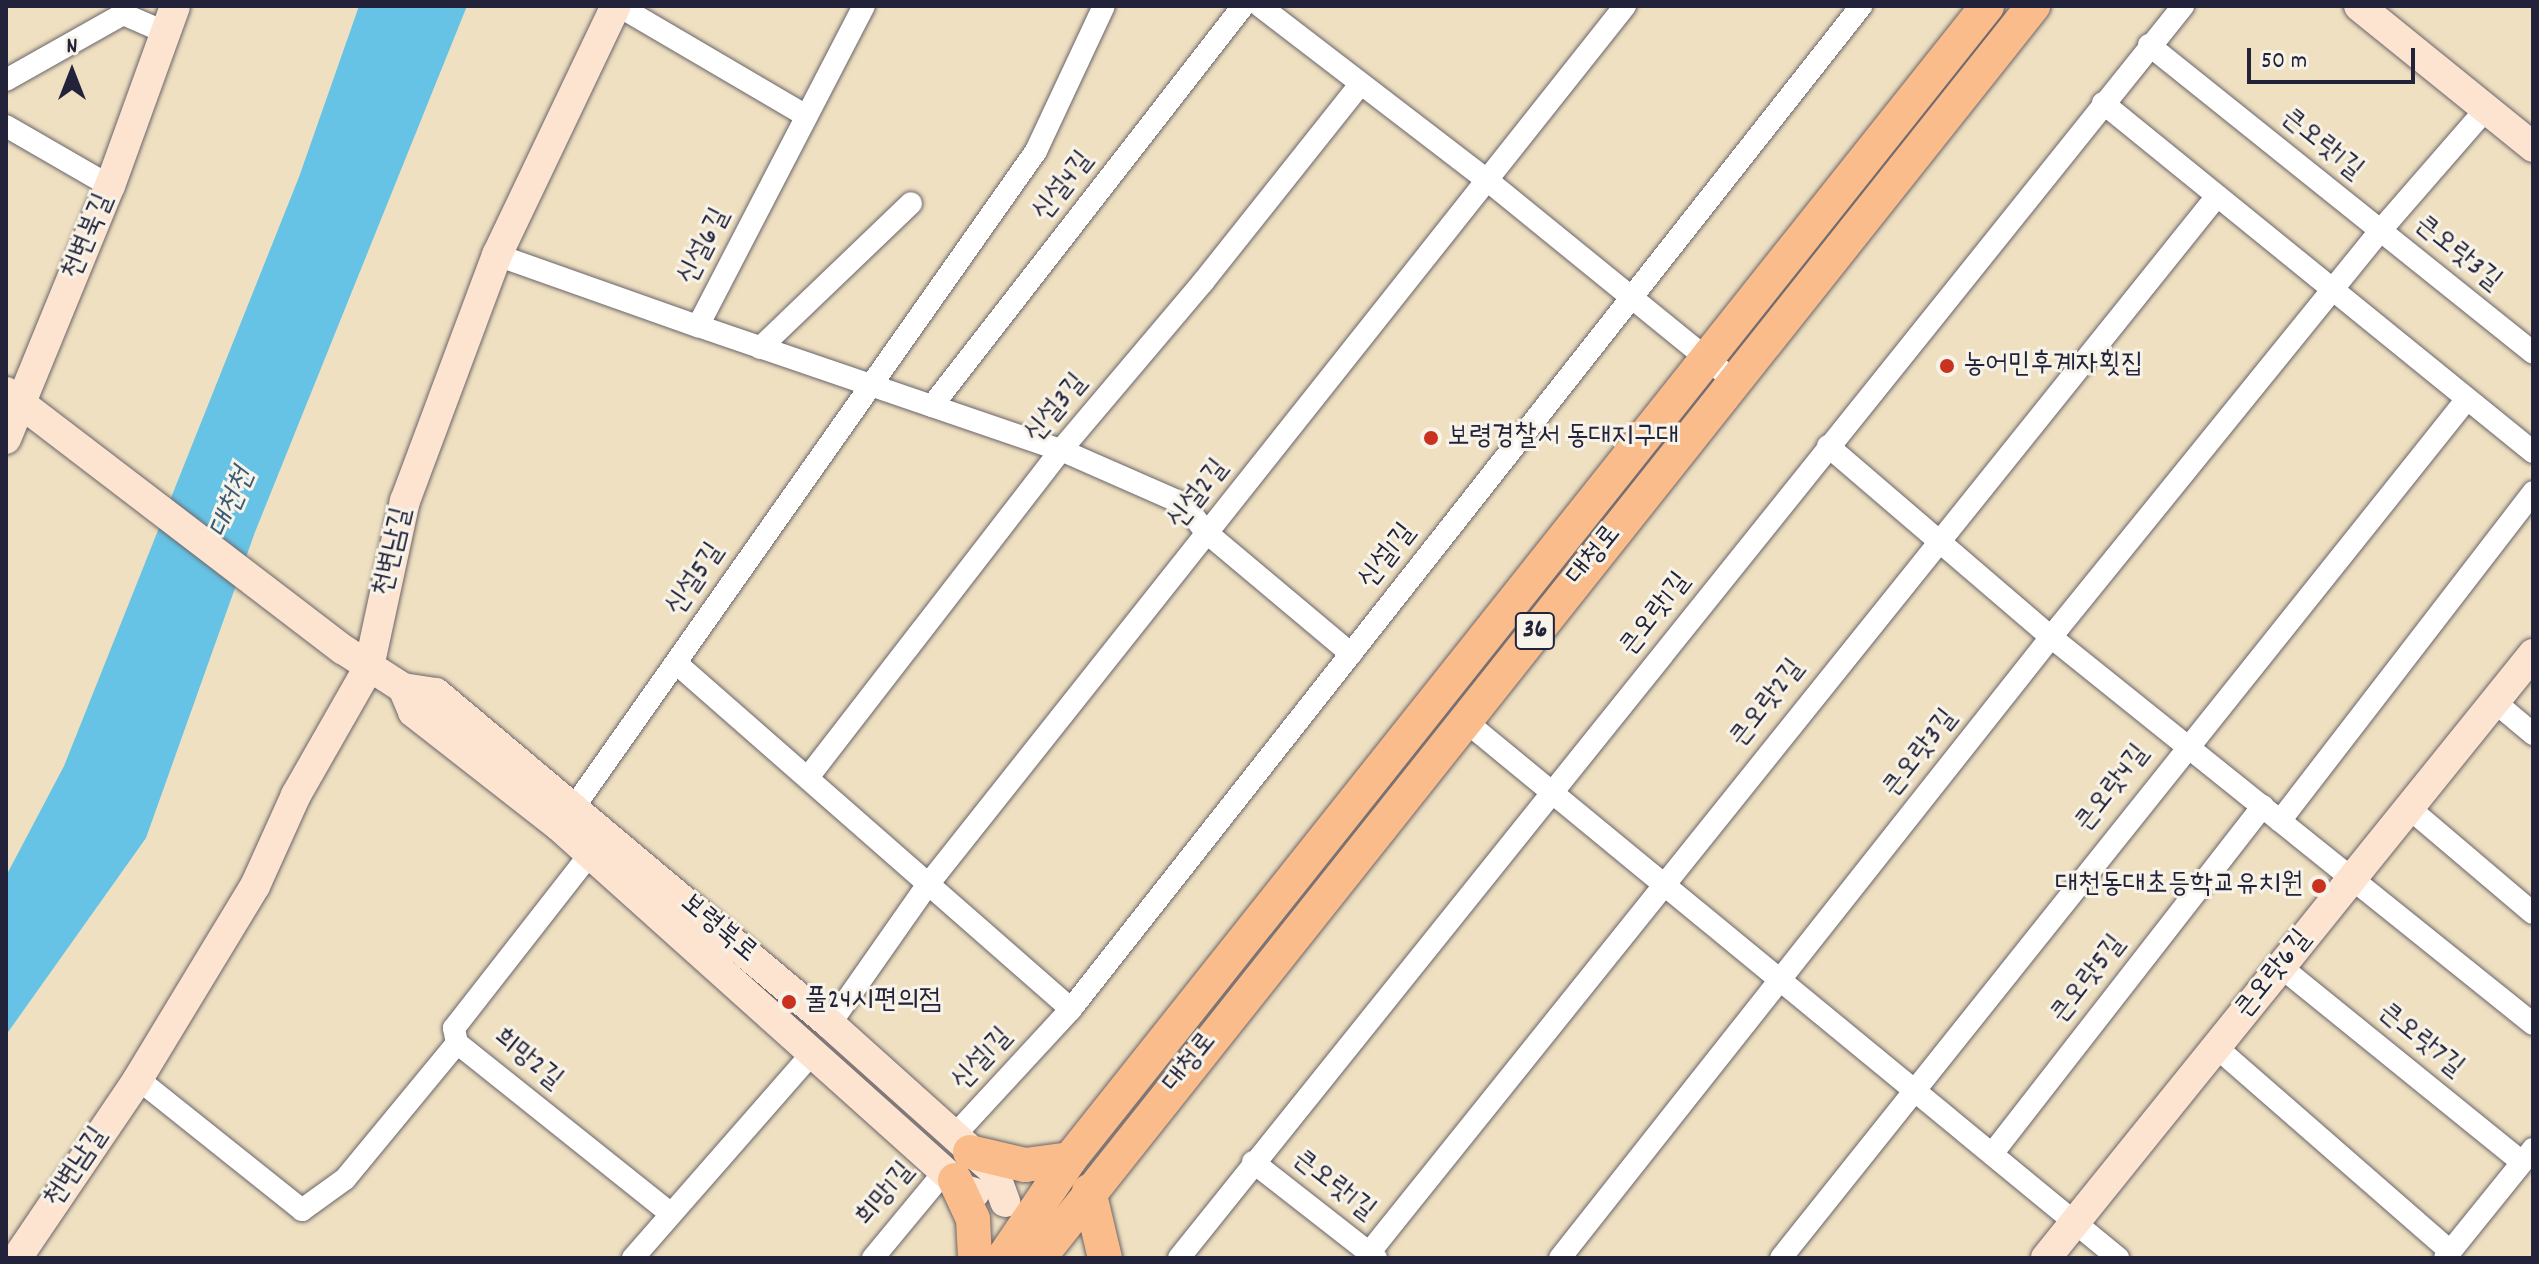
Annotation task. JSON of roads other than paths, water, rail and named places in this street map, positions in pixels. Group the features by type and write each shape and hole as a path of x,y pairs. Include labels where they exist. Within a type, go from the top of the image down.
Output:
{"main road":[{"name":"대청로","path":"1037,1237 1070,1159 1987,6"},
{"name":"대청로","path":"1003,1258 1037,1237 1089,1191 2033,6"},
{"path":"975,1258 973,1219 956,1160 1025,1165 1070,1159"},
{"path":"1089,1191 1105,1258"}],"street":[{"path":"618,6 805,115"},
{"name":"천변남길","path":"17,1258 138,1079 255,886 357,659 405,501 497,255 618,6"},
{"name":"신설6길","path":"497,255 698,326 864,6"},
{"name":"신설5길","path":"574,807 1036,151 1104,6"},
{"name":"신설4길","path":"932,406 1243,6"},
{"path":"1260,6 1359,86 1487,180 1628,300 1734,381"},
{"name":"신설1길","path":"956,1160 1071,1009 1861,6"},
{"name":"큰오랏1길","path":"1179,1258 2183,6"},
{"path":"2359,6 2533,147"},
{"name":"신설2길","path":"830,1024 926,887 1623,7"},
{"name":"천변북길","path":"6,80 123,14 172,20 110,186 13,397 6,439"},
{"name":"큰오랏1길","path":"2149,45 2380,231"},
{"name":"신설3길","path":"809,776 1061,450 1203,282 1359,86"},
{"path":"2103,103 2533,452"},
{"name":"큰오랏3길","path":"1560,1258 2051,637 2380,231 2485,110"},
{"path":"6,126 110,186"},
{"name":"큰오랏2길","path":"1373,1255 1935,542 2217,196"},
{"path":"760,348 911,203"},
{"name":"큰오랏3길","path":"2380,231 2533,353"},
{"path":"698,326 868,387 1061,450 1184,504 1207,533 1351,654"},
{"name":"보령북로","path":"13,397 357,659 403,688 436,693 830,1024 956,1160"},
{"name":"큰오랏4길","path":"1781,1258 2187,745 2467,399"},
{"path":"1828,446 1935,542 2533,1024"},
{"name":"큰오랏5길","path":"1992,1154 2533,492"},
{"name":"큰오랏6길","path":"2046,1258 2533,654"},
{"path":"676,663 809,776 926,887 1071,1009"},
{"name":"보령북로","path":"403,688 413,712 590,854 814,1051 956,1160 994,1171 1037,1237"},
{"path":"2495,702 2533,734"},
{"path":"1464,720 2118,1258"},
{"path":"2409,808 2533,913"},
{"name":"희망2길","path":"590,854 454,1028 457,1043 669,1212"},
{"name":"큰오랏7길","path":"2216,1047 2447,1255 2528,1156 2281,967"},
{"path":"138,1079 302,1210 345,1179 457,1043"},
{"path":"633,1258 669,1212 814,1051"},
{"name":"희망1길","path":"873,1258 956,1160"},
{"name":"큰오랏1길","path":"1253,1162 1373,1255"}],"water":[{"name":"대천천","path":"359,6 467,6 255,532 146,838 6,1035 6,876 64,766 299,177"}],"place":[{"name":"농어민후계자횟집","path":"1947,366"},
{"name":"보령경찰서 동대지구대","path":"1431,438"},
{"name":"대천동대초등학교유치원","path":"2319,886"},
{"name":"풀24시편의점","path":"789,1002"}]}
